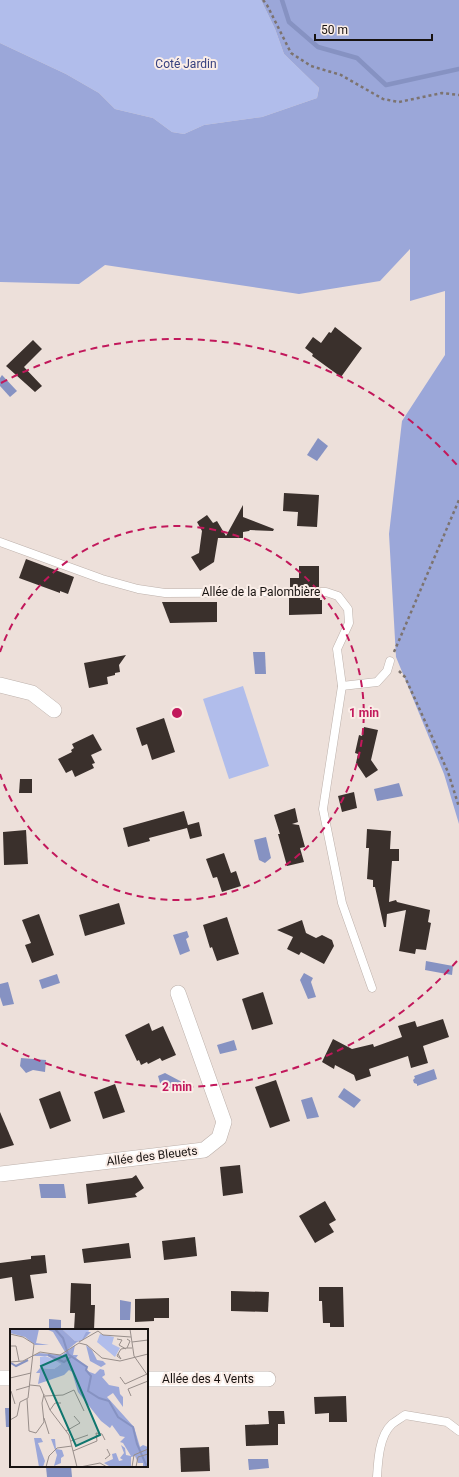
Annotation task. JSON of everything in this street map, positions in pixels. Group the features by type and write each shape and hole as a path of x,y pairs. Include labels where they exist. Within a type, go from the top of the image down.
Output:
{"street":[{"path":"0,685 32,693 54,710"},
{"name":"Allée des Bleuets","path":"0,1174 204,1150 219,1138 224,1122 178,993"},
{"name":"Allée des 4 Vents","path":"148,1379 268,1379"}],"lane":[{"name":"Allée de la Palombière","path":"0,542 102,579 138,589 165,593 326,592 338,596 348,609 349,623 337,649 342,686 323,809 342,903 372,988"},
{"path":"342,686 377,682 387,671 390,661"},
{"path":"377,1477 378,1455 383,1439 391,1425 405,1415 447,1422 459,1431"}],"path":[{"path":"263,0 292,53 311,66 341,75 384,99 399,102 442,93 459,95"},
{"path":"459,500 390,661 405,677 448,772 459,807"}],"green space":[{"name":"Coté Jardin","path":"0,0 261,0 275,29 284,54 319,88 317,98 262,117 204,125 184,134 172,132 153,118 115,109 99,93 66,74 0,43"},
{"path":"243,686 269,766 229,779 203,699"}],"shaded area":[{"path":"261,0 459,0 459,824 444,774 396,657 389,534 402,421 445,355 445,291 410,301 410,249 380,281 299,294 105,265 79,284 0,282 0,43 66,74 99,93 115,109 153,118 172,132 184,134 204,125 262,117 317,98 319,88 284,54 275,29"},
{"path":"2,375 17,391 10,397 0,386 0,378"},
{"path":"318,438 328,446 317,461 307,455"},
{"path":"253,652 265,652 266,674 255,674"},
{"path":"399,783 403,796 377,801 374,789"},
{"path":"266,837 271,858 265,863 259,860 254,840"},
{"path":"187,931 189,937 186,939 190,951 180,955 173,935"},
{"path":"426,961 453,966 452,975 425,970"},
{"path":"304,973 313,978 311,982 316,997 308,999 300,980"},
{"path":"57,974 60,983 42,989 39,980"},
{"path":"8,982 14,1004 3,1006 0,997 0,984"},
{"path":"234,1040 237,1050 220,1054 217,1045"},
{"path":"21,1058 46,1060 45,1072 33,1070 26,1073 20,1066"},
{"path":"434,1069 437,1079 417,1086 417,1084 414,1083 414,1076"},
{"path":"165,1073 182,1082 177,1092 160,1083 158,1076"},
{"path":"344,1088 361,1100 354,1108 338,1097"},
{"path":"312,1097 319,1117 307,1119 301,1100"},
{"path":"39,1184 64,1184 66,1198 41,1198"},
{"path":"120,1300 131,1302 130,1320 120,1320"},
{"path":"49,1319 61,1320 61,1329 49,1329"},
{"path":"5,1408 10,1408 10,1427 6,1427"},
{"path":"248,1459 268,1459 269,1468 249,1470"},
{"path":"46,1467 71,1467 72,1477 47,1477"}],"building":[{"path":"335,327 362,348 341,377 312,356 313,354 305,348 313,337 321,343 329,332 331,333"},
{"path":"33,340 42,349 24,367 42,386 35,392 6,366"},
{"path":"284,493 319,495 317,527 297,526 298,512 283,511"},
{"path":"243,505 243,517 274,529 273,531 250,530 243,532 243,538 218,538 214,562 200,571 191,557 199,553 202,531 197,522 207,515 213,523 217,521 226,536"},
{"path":"26,559 74,577 68,594 60,591 60,593 19,578"},
{"path":"299,566 319,566 319,587 290,587 290,578 299,578"},
{"path":"289,598 320,598 320,600 322,600 322,614 289,615"},
{"path":"162,602 217,602 217,622 170,623"},
{"path":"126,655 119,665 120,672 107,677 108,684 89,688 84,663"},
{"path":"164,718 175,752 152,760 147,744 142,746 136,728"},
{"path":"364,727 378,730 371,760 378,770 366,778 356,763 358,754 355,753 359,735 362,736"},
{"path":"93,734 102,750 91,755 95,763 92,764 94,768 75,777 72,770 66,773 58,759 72,752 71,750 74,748 72,744"},
{"path":"20,779 32,779 32,793 19,793"},
{"path":"354,792 357,808 342,812 338,796"},
{"path":"295,808 298,822 292,824 299,825 305,847 300,848 304,862 287,866 274,815"},
{"path":"184,811 188,825 199,822 202,836 190,839 187,828 149,838 150,841 128,847 123,828"},
{"path":"367,829 391,831 390,849 399,849 399,861 392,861 389,902 396,900 397,902 430,910 428,922 431,923 426,950 416,949 415,954 399,951 406,910 387,914 386,927 384,927 375,887 373,887 373,880 367,879 369,848 366,848"},
{"path":"26,830 28,864 4,865 3,832"},
{"path":"224,853 231,873 236,871 241,886 222,892 217,877 213,878 206,859"},
{"path":"119,903 125,924 85,936 79,915"},
{"path":"39,914 54,955 32,963 25,945 31,943 22,920"},
{"path":"227,917 239,954 217,961 212,947 210,948 203,925"},
{"path":"302,920 306,933 316,938 322,935 332,940 334,946 324,964 301,952 299,955 287,949 293,937 277,930"},
{"path":"263,992 273,1024 252,1030 242,999"},
{"path":"443,1019 449,1037 423,1046 428,1063 411,1068 408,1056 369,1069 371,1076 356,1081 354,1075 335,1065 334,1069 322,1062 333,1039 352,1049 373,1044 374,1047 402,1037 398,1026 415,1021 417,1027"},
{"path":"149,1023 152,1031 163,1026 176,1055 162,1061 160,1058 148,1064 147,1062 141,1065 139,1060 137,1061 125,1035"},
{"path":"276,1080 290,1121 270,1128 255,1087"},
{"path":"115,1084 125,1112 103,1119 94,1092"},
{"path":"60,1091 71,1121 50,1129 39,1099"},
{"path":"0,1112 14,1145 0,1149"},
{"path":"240,1165 243,1193 223,1196 220,1167"},
{"path":"136,1175 144,1188 135,1194 137,1197 88,1204 86,1184 132,1178"},
{"path":"325,1201 336,1220 329,1224 334,1232 315,1243 299,1216"},
{"path":"195,1237 197,1256 164,1260 162,1241"},
{"path":"129,1243 131,1258 84,1263 82,1249"},
{"path":"45,1255 47,1273 30,1275 34,1298 15,1301 12,1277 0,1279 0,1263 31,1259 31,1256"},
{"path":"71,1283 91,1284 91,1305 95,1305 94,1329 74,1329 75,1313 70,1313"},
{"path":"319,1287 343,1287 344,1327 330,1327 330,1323 323,1323 322,1301 319,1301"},
{"path":"231,1291 269,1292 268,1312 231,1311"},
{"path":"169,1298 169,1318 154,1318 154,1321 135,1322 135,1299"},
{"path":"346,1396 347,1422 329,1422 329,1413 315,1414 314,1397"},
{"path":"268,1411 284,1411 285,1424 278,1424 278,1445 246,1446 245,1425 269,1424"},
{"path":"209,1447 210,1471 181,1472 180,1448"}],"waterway":[{"path":"282,0 289,22 318,47 357,58 386,85 459,69"}]}
